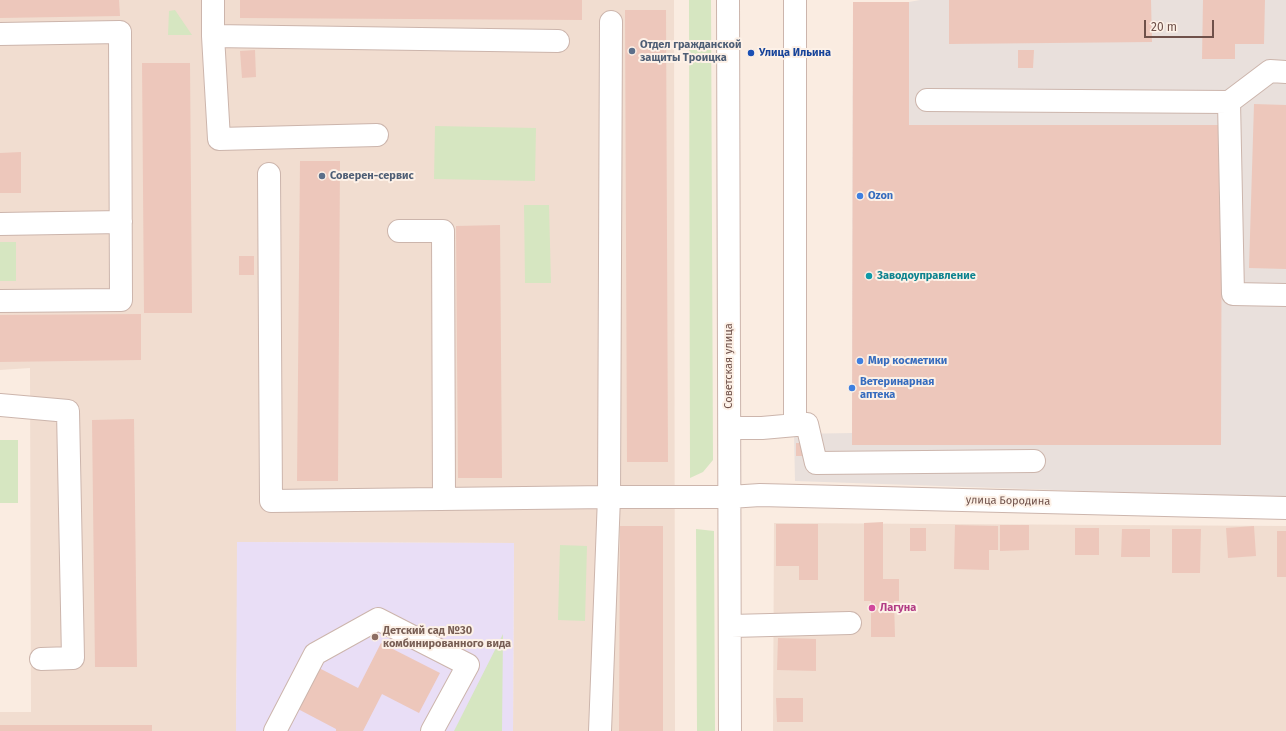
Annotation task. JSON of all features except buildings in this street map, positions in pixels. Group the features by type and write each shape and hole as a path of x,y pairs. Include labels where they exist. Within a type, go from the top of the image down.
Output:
{"street":[{"path":"214,0 213,36 219,139 377,135"},
{"name":"Советская улица","path":"728,0 731,626 730,731"},
{"path":"795,0 795,425"},
{"path":"600,731 609,497 611,22"},
{"path":"0,34 120,32 121,222 121,300 0,301"},
{"path":"213,36 558,41"},
{"path":"928,100 1229,102 1270,71 1286,72"},
{"path":"1229,102 1233,294 1286,294"},
{"name":"улица Бородина","path":"269,174 271,501 730,497 760,495 1286,508"},
{"path":"0,224 121,222"},
{"path":"399,231 442,230 444,500"},
{"path":"0,405 68,411 73,658 41,659"},
{"path":"730,428 762,428 807,424 816,463 1034,460"},
{"path":"275,731 315,654 378,618 468,665 432,731"},
{"path":"731,626 850,624"}],"shaded area":[{"path":"0,0 674,0 675,731 513,731 514,543 238,542 236,731 0,731 0,712 31,712 30,368 0,370"},
{"path":"920,0 1286,0 1286,498 795,481 794,434 852,433 853,2 909,2"},
{"path":"774,523 1286,526 1286,731 773,731"},
{"name":"Детский сад №30 комбинированного вида","path":"237,542 514,543 513,731 236,731"}],"green space":[{"path":"689,0 711,0 713,460 703,472 690,478"},
{"path":"175,10 192,35 168,35 169,11"},
{"path":"435,126 536,128 535,181 434,179"},
{"path":"524,205 549,205 551,283 525,283"},
{"path":"0,242 16,242 16,281 0,281"},
{"path":"0,440 18,440 18,503 0,503"},
{"path":"696,529 714,531 715,731 697,731"},
{"path":"560,545 587,546 585,621 558,620"},
{"path":"503,634 502,731 454,731"}],"place":[{"name":"Отдел гражданской защиты Троицка","path":"632,51"},
{"name":"Улица Ильина","path":"751,53"},
{"name":"Соверен-сервис","path":"322,176"},
{"name":"Ozon","path":"860,196"},
{"name":"Заводоуправление","path":"869,276"},
{"name":"Мир косметики","path":"860,361"},
{"name":"Ветеринарная аптека","path":"852,388"},
{"name":"Лагуна","path":"872,608"},
{"name":"Детский сад №30 комбинированного вида","path":"375,637"}]}
